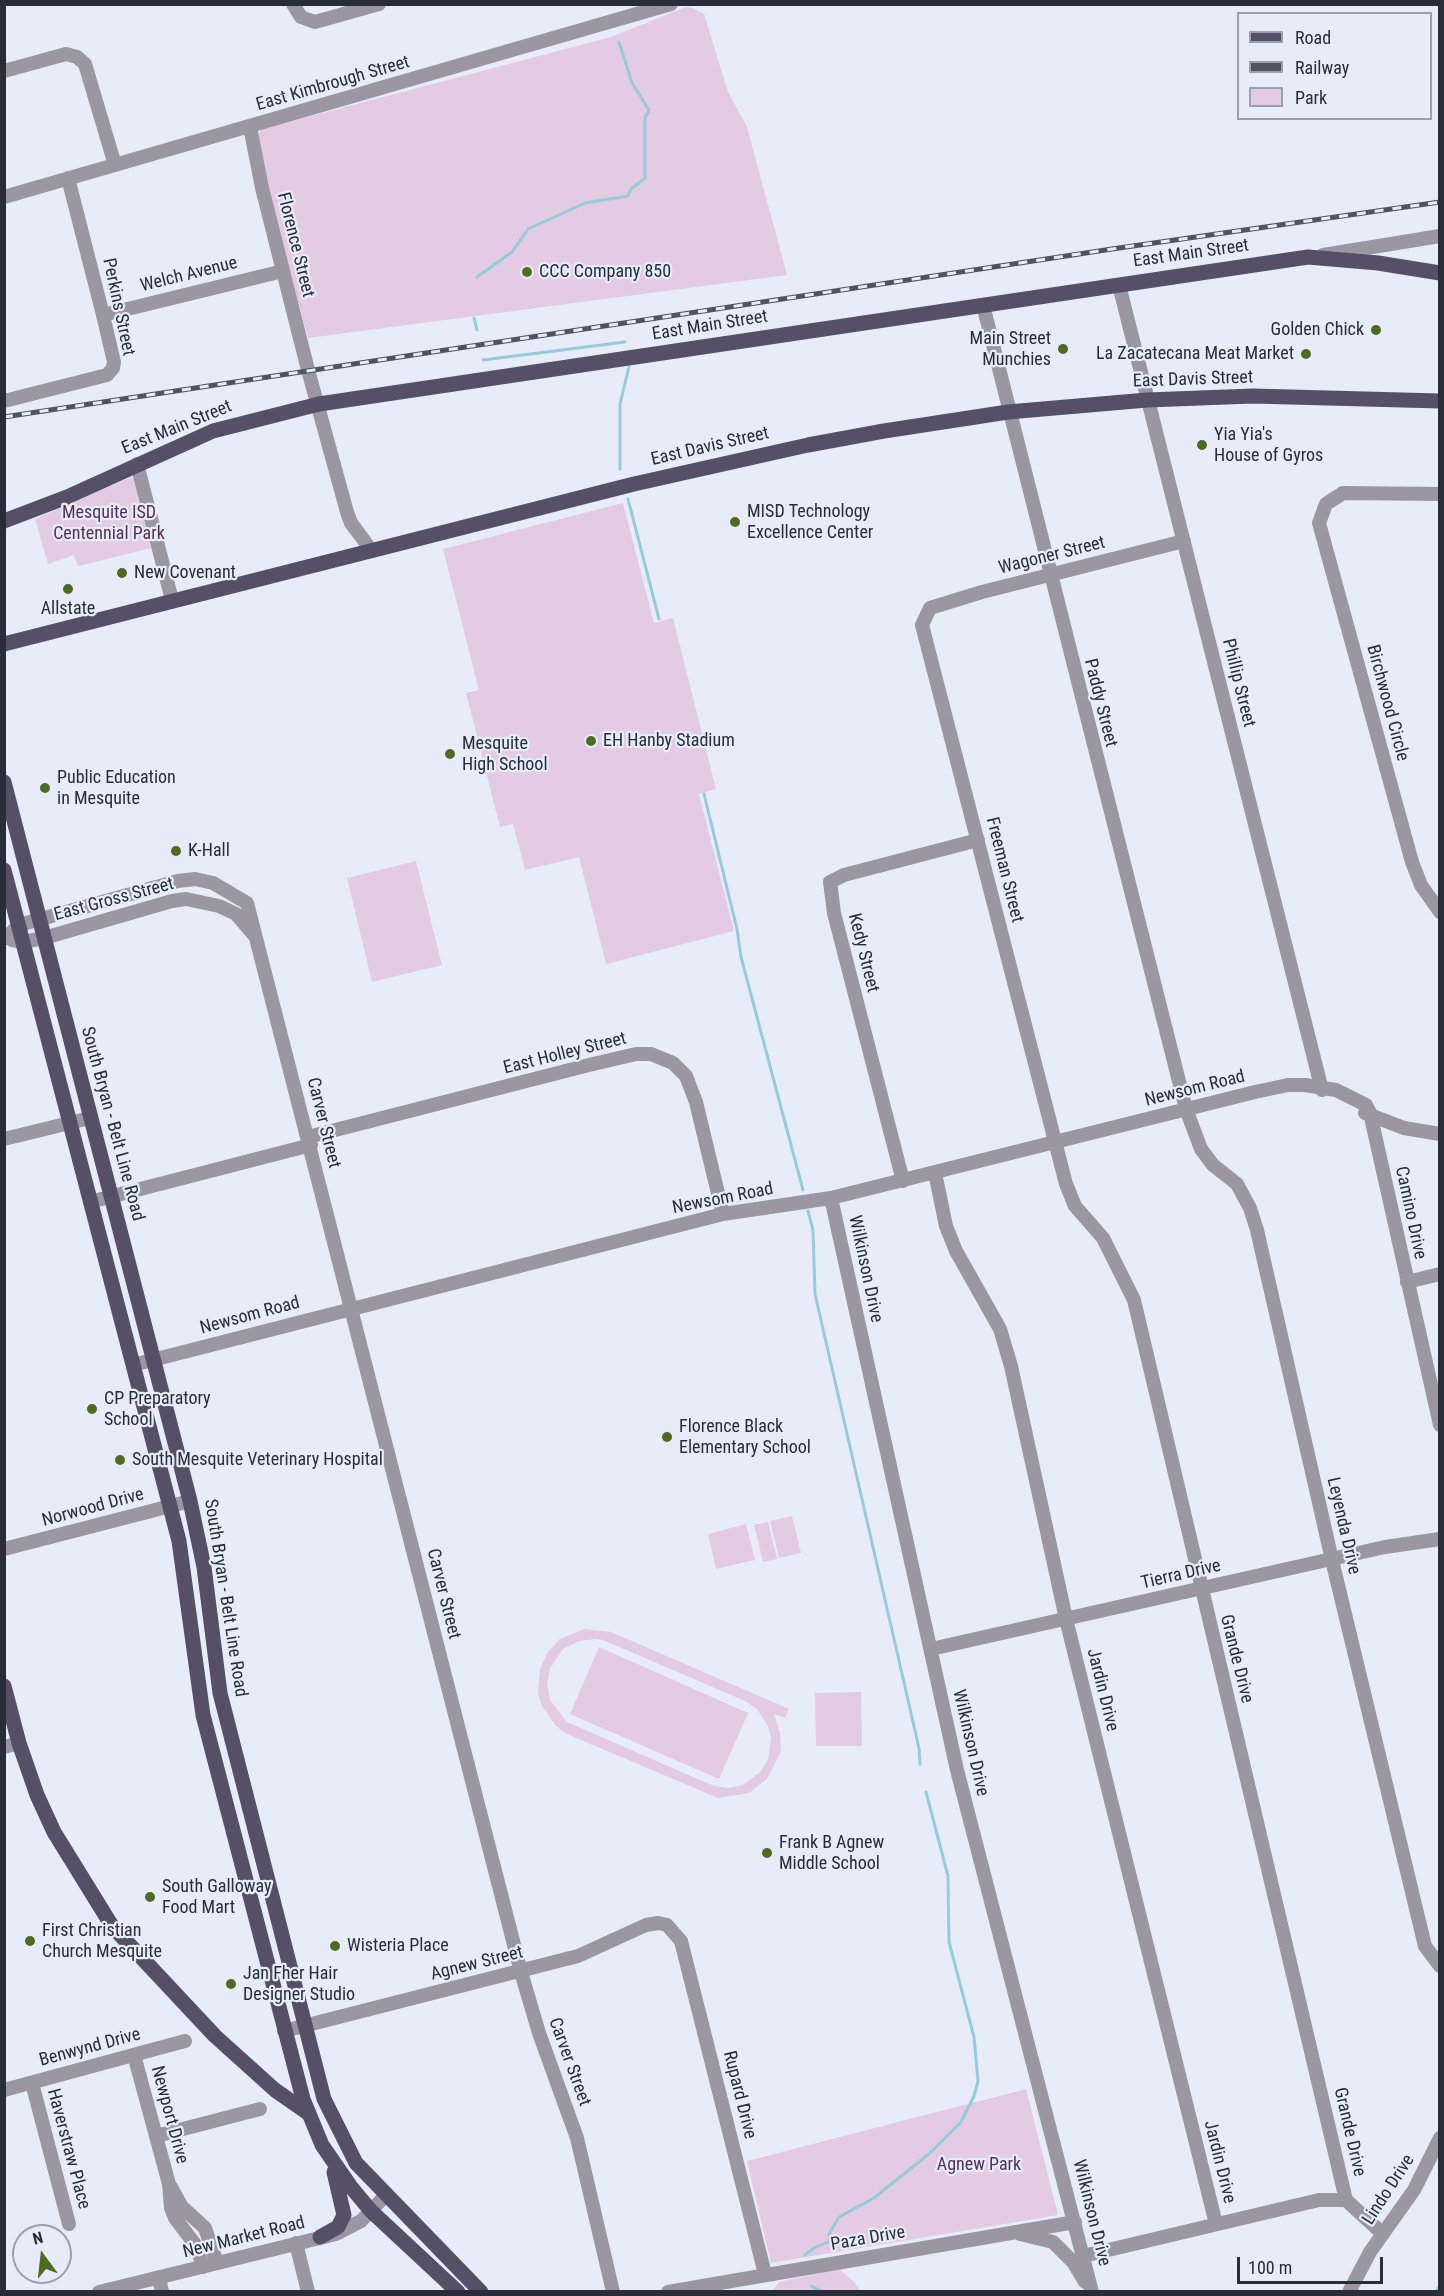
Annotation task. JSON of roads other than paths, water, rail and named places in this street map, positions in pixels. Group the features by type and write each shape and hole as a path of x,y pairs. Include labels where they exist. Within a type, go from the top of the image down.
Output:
{"main road":[{"name":"East Main Street","path":"4,521 67,497 213,431 319,404 1308,257 1378,263 1440,273"},
{"name":"East Davis Street","path":"4,644 638,483 808,445 1008,412 1147,400 1253,396 1440,401"},
{"name":"South Bryan - Belt Line Road","path":"4,782 190,1501 204,1567 220,1693 324,2099 356,2163 481,2292"},
{"name":"South Bryan - Belt Line Road","path":"4,870 169,1506 184,1568 192,1649 203,1715 254,1919 307,2113 329,2158 371,2211 458,2292"},
{"path":"44,1023 64,1018"},
{"path":"109,1273 129,1268"},
{"path":"4,1686 12,1745 54,1832 112,1926 215,2036 266,2083 307,2113 319,2115 344,2154 356,2163"},
{"path":"254,1919 275,1914"},
{"path":"266,2083 280,2080 294,2070"},
{"path":"320,2237 338,2227 344,2215 341,2194 329,2158"}],"street":[{"path":"293,4 301,17 315,22 379,4"},
{"name":"East Kimbrough Street","path":"4,198 671,4"},
{"path":"4,71 66,54 77,57 85,64 115,165"},
{"name":"Florence Street","path":"250,127 295,321 319,404"},
{"name":"Perkins Street","path":"4,401 106,375 114,362 68,178"},
{"path":"1308,257 1440,236"},
{"name":"Welch Avenue","path":"103,315 283,271"},
{"name":"Phillip Street","path":"1119,285 1322,1090"},
{"name":"Paddy Street","path":"982,305 1186,1109"},
{"path":"295,321 293,337 308,392 319,404 347,512 351,523 371,550"},
{"path":"137,464 172,600"},
{"name":"Birchwood Circle","path":"1440,494 1342,493 1326,504 1319,523 1412,862 1421,885 1440,912"},
{"name":"Wagoner Street","path":"930,608 1184,541"},
{"name":"Freeman Street","path":"930,608 922,625 1055,1142"},
{"name":"Kedy Street","path":"903,1181 834,913 830,882 844,875 978,840"},
{"name":"East Gross Street","path":"5,938 19,925 178,881 195,879 230,891 247,903"},
{"name":"East Gross Street","path":"5,938 23,942 44,938 172,901 186,900 219,906 236,914 256,937"},
{"name":"Carver Street","path":"247,903 310,1141 520,1971 539,2033 577,2138 613,2292"},
{"name":"East Holley Street","path":"90,1202 589,1065 636,1054 651,1054 673,1063 686,1076 696,1102 723,1214"},
{"name":"Newsom Road","path":"133,1365 723,1214 831,1198 1288,1085 1336,1090 1366,1105 1370,1113 1404,1128 1440,1134"},
{"name":"Leyenda Drive","path":"1186,1109 1201,1149 1213,1165 1237,1184 1250,1208 1425,1946 1440,1966"},
{"name":"Camino Drive","path":"1370,1113 1407,1282 1437,1400 1440,1425"},
{"path":"4,1139 90,1118"},
{"name":"Grande Drive","path":"1055,1142 1075,1206 1103,1239 1134,1300 1346,2200"},
{"name":"Jardin Drive","path":"935,1173 946,1226 956,1251 1000,1329 1011,1366 1066,1619 1216,2224"},
{"name":"Wilkinson Drive","path":"831,1198 957,1770 1075,2222 1091,2292"},
{"path":"1407,1282 1440,1274"},
{"name":"Norwood Drive","path":"4,1549 190,1501"},
{"name":"Tierra Drive","path":"931,1649 1385,1547 1440,1539"},
{"name":"Agnew Street","path":"284,2031 588,1954 646,1925 663,1924 672,1929"},
{"name":"Rupard Drive","path":"672,1929 681,1941 765,2274"},
{"name":"Benwynd Drive","path":"4,2090 185,2041"},
{"name":"Newport Drive","path":"134,2055 169,2184 175,2218 194,2241 203,2267"},
{"name":"Haverstraw Place","path":"32,2082 69,2224"},
{"path":"156,2136 260,2109"},
{"name":"Lindo Drive","path":"1349,2292 1383,2234 1414,2190 1440,2139"},
{"name":"Newport Drive","path":"169,2184 182,2207 205,2229 217,2263"},
{"name":"New Market Road","path":"99,2292 350,2228 386,2195"},
{"path":"1083,2256 1319,2200 1346,2200 1383,2234"},
{"name":"Paza Drive","path":"668,2292 1075,2222"},
{"path":"1009,2233 1053,2242 1073,2262 1091,2292"},
{"path":"296,2243 308,2292"},
{"path":"159,2277 162,2292"}],"waterway":[{"path":"477,277 512,252 528,229 585,203 628,196 631,189 645,178 645,118 649,110 632,83 619,42"},
{"path":"474,318 477,330"},
{"path":"483,360 625,342"},
{"path":"620,469 620,404 629,367"},
{"path":"628,499 659,619"},
{"path":"704,794 737,929 741,957 803,1190"},
{"path":"808,1211 813,1230 815,1294 919,1748 920,1764"},
{"path":"805,2255 830,2241 829,2234 839,2217 874,2198 930,2153 961,2122 974,2096 978,2081 974,2037 949,1942 948,1876 926,1792"},
{"path":"1436,2292 1440,2285"},
{"path":"811,2286 823,2292"}],"railway":[{"path":"4,417 1112,249 1440,202"}],"place":[{"name":"CCC Company 850","path":"527,272"},
{"name":"Golden Chick","path":"1376,330"},
{"name":"Main Street Munchies","path":"1063,349"},
{"name":"La Zacatecana Meat Market","path":"1306,354"},
{"name":"Yia Yia's House of Gyros","path":"1202,445"},
{"name":"MISD Technology Excellence Center","path":"735,522"},
{"name":"New Covenant","path":"122,573"},
{"name":"Allstate","path":"68,589"},
{"name":"EH Hanby Stadium","path":"591,741"},
{"name":"Mesquite High School","path":"450,754"},
{"name":"Public Education in Mesquite","path":"45,788"},
{"name":"K-Hall","path":"176,851"},
{"name":"CP Preparatory School","path":"92,1409"},
{"name":"Florence Black Elementary School","path":"667,1437"},
{"name":"South Mesquite Veterinary Hospital","path":"120,1460"},
{"name":"Frank B Agnew Middle School","path":"767,1853"},
{"name":"South Galloway Food Mart","path":"150,1897"},
{"name":"First Christian Church Mesquite","path":"30,1941"},
{"name":"Wisteria Place","path":"335,1946"},
{"name":"Jan Fher Hair Designer Studio","path":"231,1984"}],"park label":[{"name":"Mesquite ISD Centennial Park","path":"109,523"},
{"name":"Agnew Park","path":"979,2165"}]}
